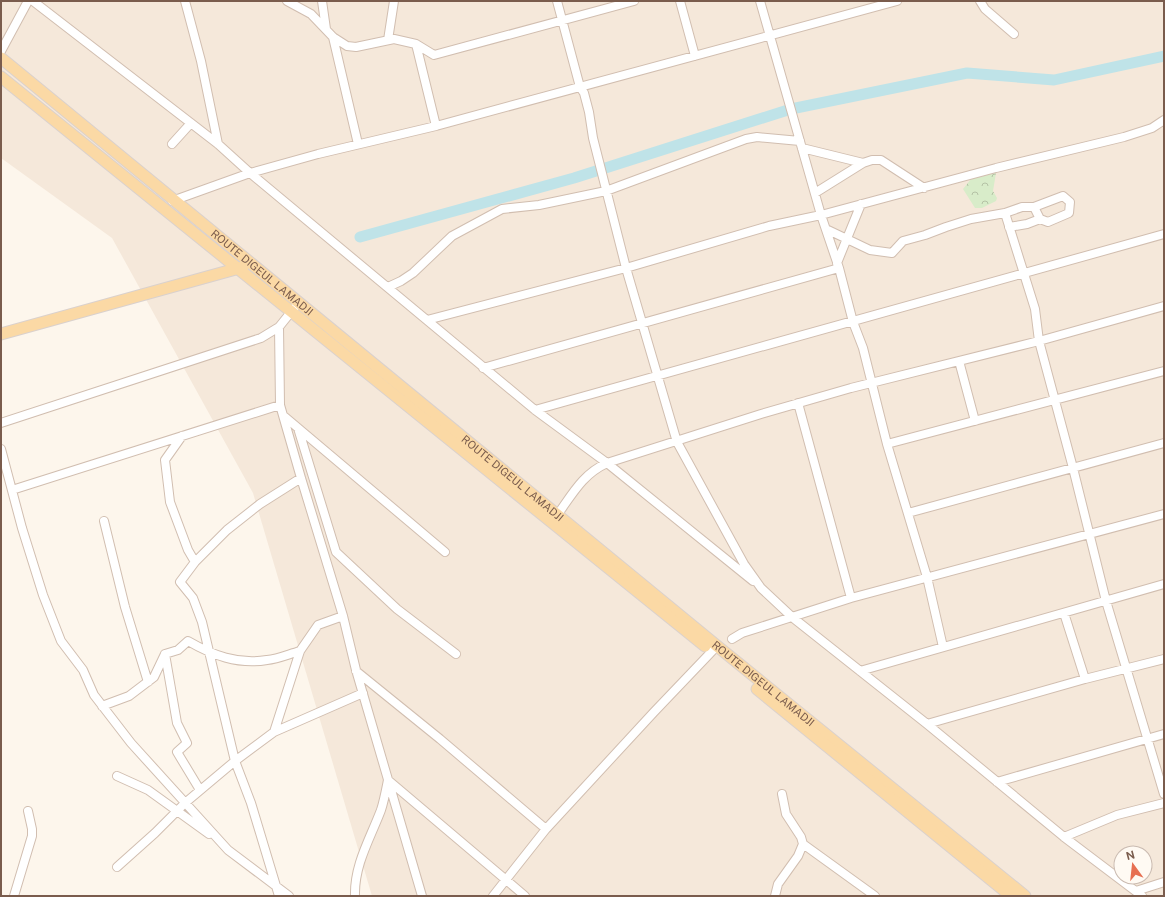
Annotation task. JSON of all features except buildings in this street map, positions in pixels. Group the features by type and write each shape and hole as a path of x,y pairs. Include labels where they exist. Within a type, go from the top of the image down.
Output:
{"main road":[{"name":"ROUTE DIGEUL LAMADJI","path":"1,58 172,201 253,264 558,514 714,649 1011,896"},
{"name":"ROUTE DIGEUL LAMADJI","path":"1,77 291,311 1025,896"},
{"path":"1,334 253,264"}],"street":[{"path":"1,51 28,1"},
{"path":"33,1 218,144 250,173 483,368 535,410 607,463 761,588 792,617 927,724 1064,837 1139,893 1164,882"},
{"path":"185,1 201,61 218,144"},
{"path":"287,1 311,14 334,37 347,46 356,47 394,39 416,44 434,56 634,1"},
{"path":"322,1 326,29"},
{"path":"388,40 394,1"},
{"path":"557,1 580,87 584,93 589,112 606,191 626,268 677,442 740,558 761,588"},
{"path":"680,1 695,56"},
{"path":"760,1 771,35 821,215 838,265 853,322 863,348 887,444 927,577 943,647"},
{"path":"172,201 250,173 358,144 436,126 897,1"},
{"path":"980,1 985,9 1014,34"},
{"path":"334,37 358,144"},
{"path":"416,44 436,126"},
{"path":"427,320 626,268 768,226 821,215 1124,137 1152,128 1164,120"},
{"path":"172,144 191,123"},
{"path":"388,287 413,273 452,236 502,209 539,205 606,191 746,139 757,137 801,145 863,163"},
{"path":"815,193 863,163 872,160 881,160 924,188"},
{"path":"826,229 848,238 870,250 892,252 903,241 971,219 1005,213 1022,207 1034,207 1063,196 1070,202 1069,213 1048,222 1040,219 1027,224 1010,227"},
{"path":"838,265 861,204"},
{"path":"1034,207 1040,219"},
{"path":"1005,213 1035,309 1039,341 1073,468 1088,534 1106,601 1164,794"},
{"path":"535,410 1164,234"},
{"path":"483,368 838,265"},
{"path":"1,423 261,338 279,327 299,302"},
{"path":"558,514 585,476 595,468 607,463 798,403 872,382 1039,341 1164,306"},
{"path":"279,327 280,404 343,616 356,670 422,896"},
{"path":"959,361 975,421"},
{"path":"887,444 1164,371"},
{"path":"798,403 851,598"},
{"path":"12,490 280,404"},
{"path":"285,418 445,552"},
{"path":"298,428 336,552 397,609 456,654"},
{"path":"182,436 164,460 170,502 194,562"},
{"path":"908,513 1164,443"},
{"path":"1,449 43,595 61,641 82,670 94,695 131,743 228,850 289,896"},
{"path":"279,896 252,803 235,761 202,622 193,598 180,582 194,562 227,530 260,504 301,478"},
{"path":"732,639 742,633 851,598 1164,514"},
{"path":"104,521 125,606 148,682"},
{"path":"860,671 1164,584"},
{"path":"1064,613 1085,679"},
{"path":"274,732 300,651 318,626 343,616"},
{"path":"102,706 129,696 148,682 154,677 165,654 178,650 188,641 210,654 235,660 266,661 300,651"},
{"path":"493,896 546,829 714,649"},
{"path":"165,654 177,723 187,743 177,752 200,790"},
{"path":"927,724 1085,679 1164,659"},
{"path":"356,670 546,829"},
{"path":"117,867 200,790 235,761 274,732 363,693"},
{"path":"997,782 1164,734"},
{"path":"117,776 148,790 176,812 221,842"},
{"path":"388,780 525,896"},
{"path":"355,896 354,880 366,844 381,809 388,780"},
{"path":"782,794 786,814 801,837 803,844 875,896"},
{"path":"1064,837 1117,815 1164,803"},
{"path":"14,896 32,836 28,811"},
{"path":"775,896 778,884 798,856 803,844"}],"shaded area":[{"path":"1,1 1164,1 1164,896 372,896 253,493 112,238 1,158"}],"green space":[{"path":"996,173 993,191 997,198 996,201 982,208 975,208 963,189 971,179"}],"waterway":[{"path":"360,237 574,178 791,109 967,73 1054,80 1164,56"}]}
